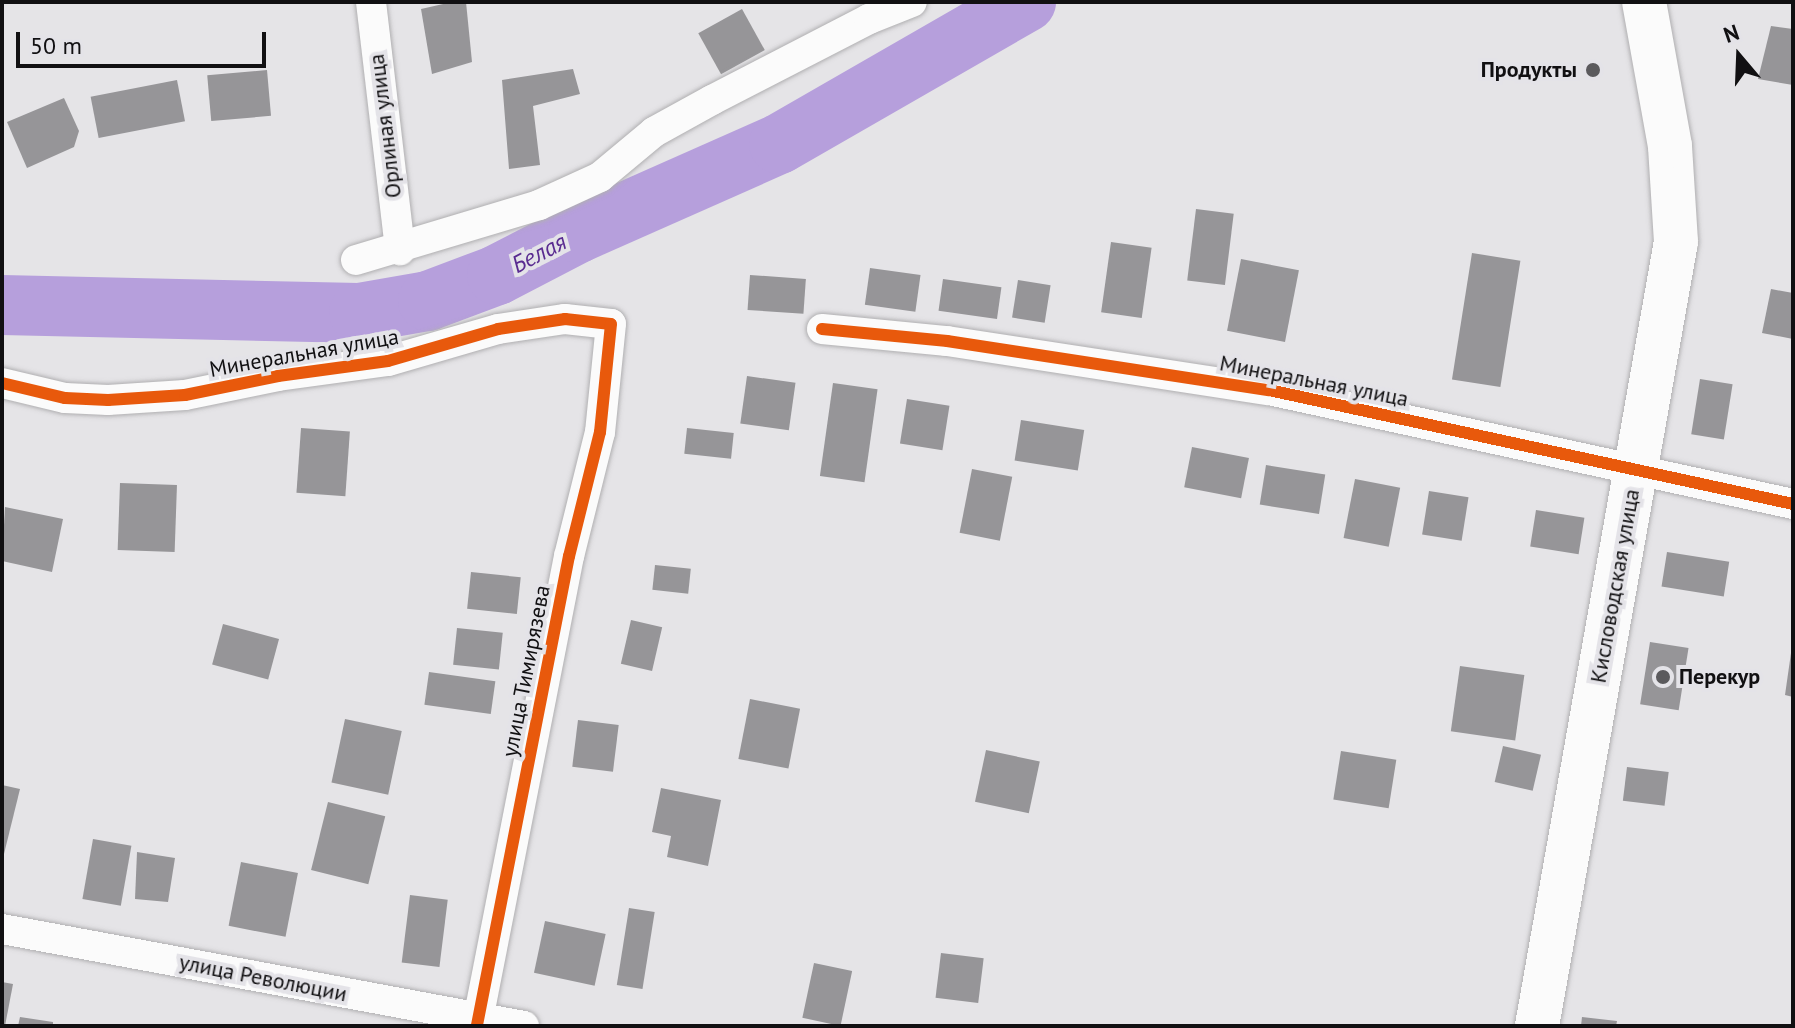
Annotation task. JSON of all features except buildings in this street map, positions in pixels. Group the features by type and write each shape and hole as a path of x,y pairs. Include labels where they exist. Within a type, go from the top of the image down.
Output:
{"main road":[{"name":"Кисловодская улица","path":"1537,1026 1676,242 1670,146 1644,2"}],"street":[{"name":"Орлиная улица","path":"371,2 400,250"},
{"path":"356,260 400,250 539,205 600,177 654,132 869,19 912,2"},
{"name":"Минеральная улица","path":"2,383 65,398 108,400 185,395 278,376 388,361 498,329 565,319 611,324"},
{"name":"улица Тимирязева","path":"477,1022 569,556 600,432 611,324"},
{"name":"Минеральная улица","path":"822,329 947,341 1269,390 1793,504"},
{"name":"улица Революции","path":"2,929 477,1022 524,1026"}],"waterway":[{"name":"Белая","path":"2,305 359,313 428,301 497,275 578,233 779,144 1026,2"}],"cycle path":[{"path":"2,383 65,398 108,400 185,395 278,376 388,361 498,329 565,319 611,324 600,432 569,556 477,1026"},
{"path":"822,329 947,341 1269,390 1793,504"}],"place":[{"name":"Продукты","path":"1593,70"},
{"name":"Перекур","path":"1663,677"}]}
